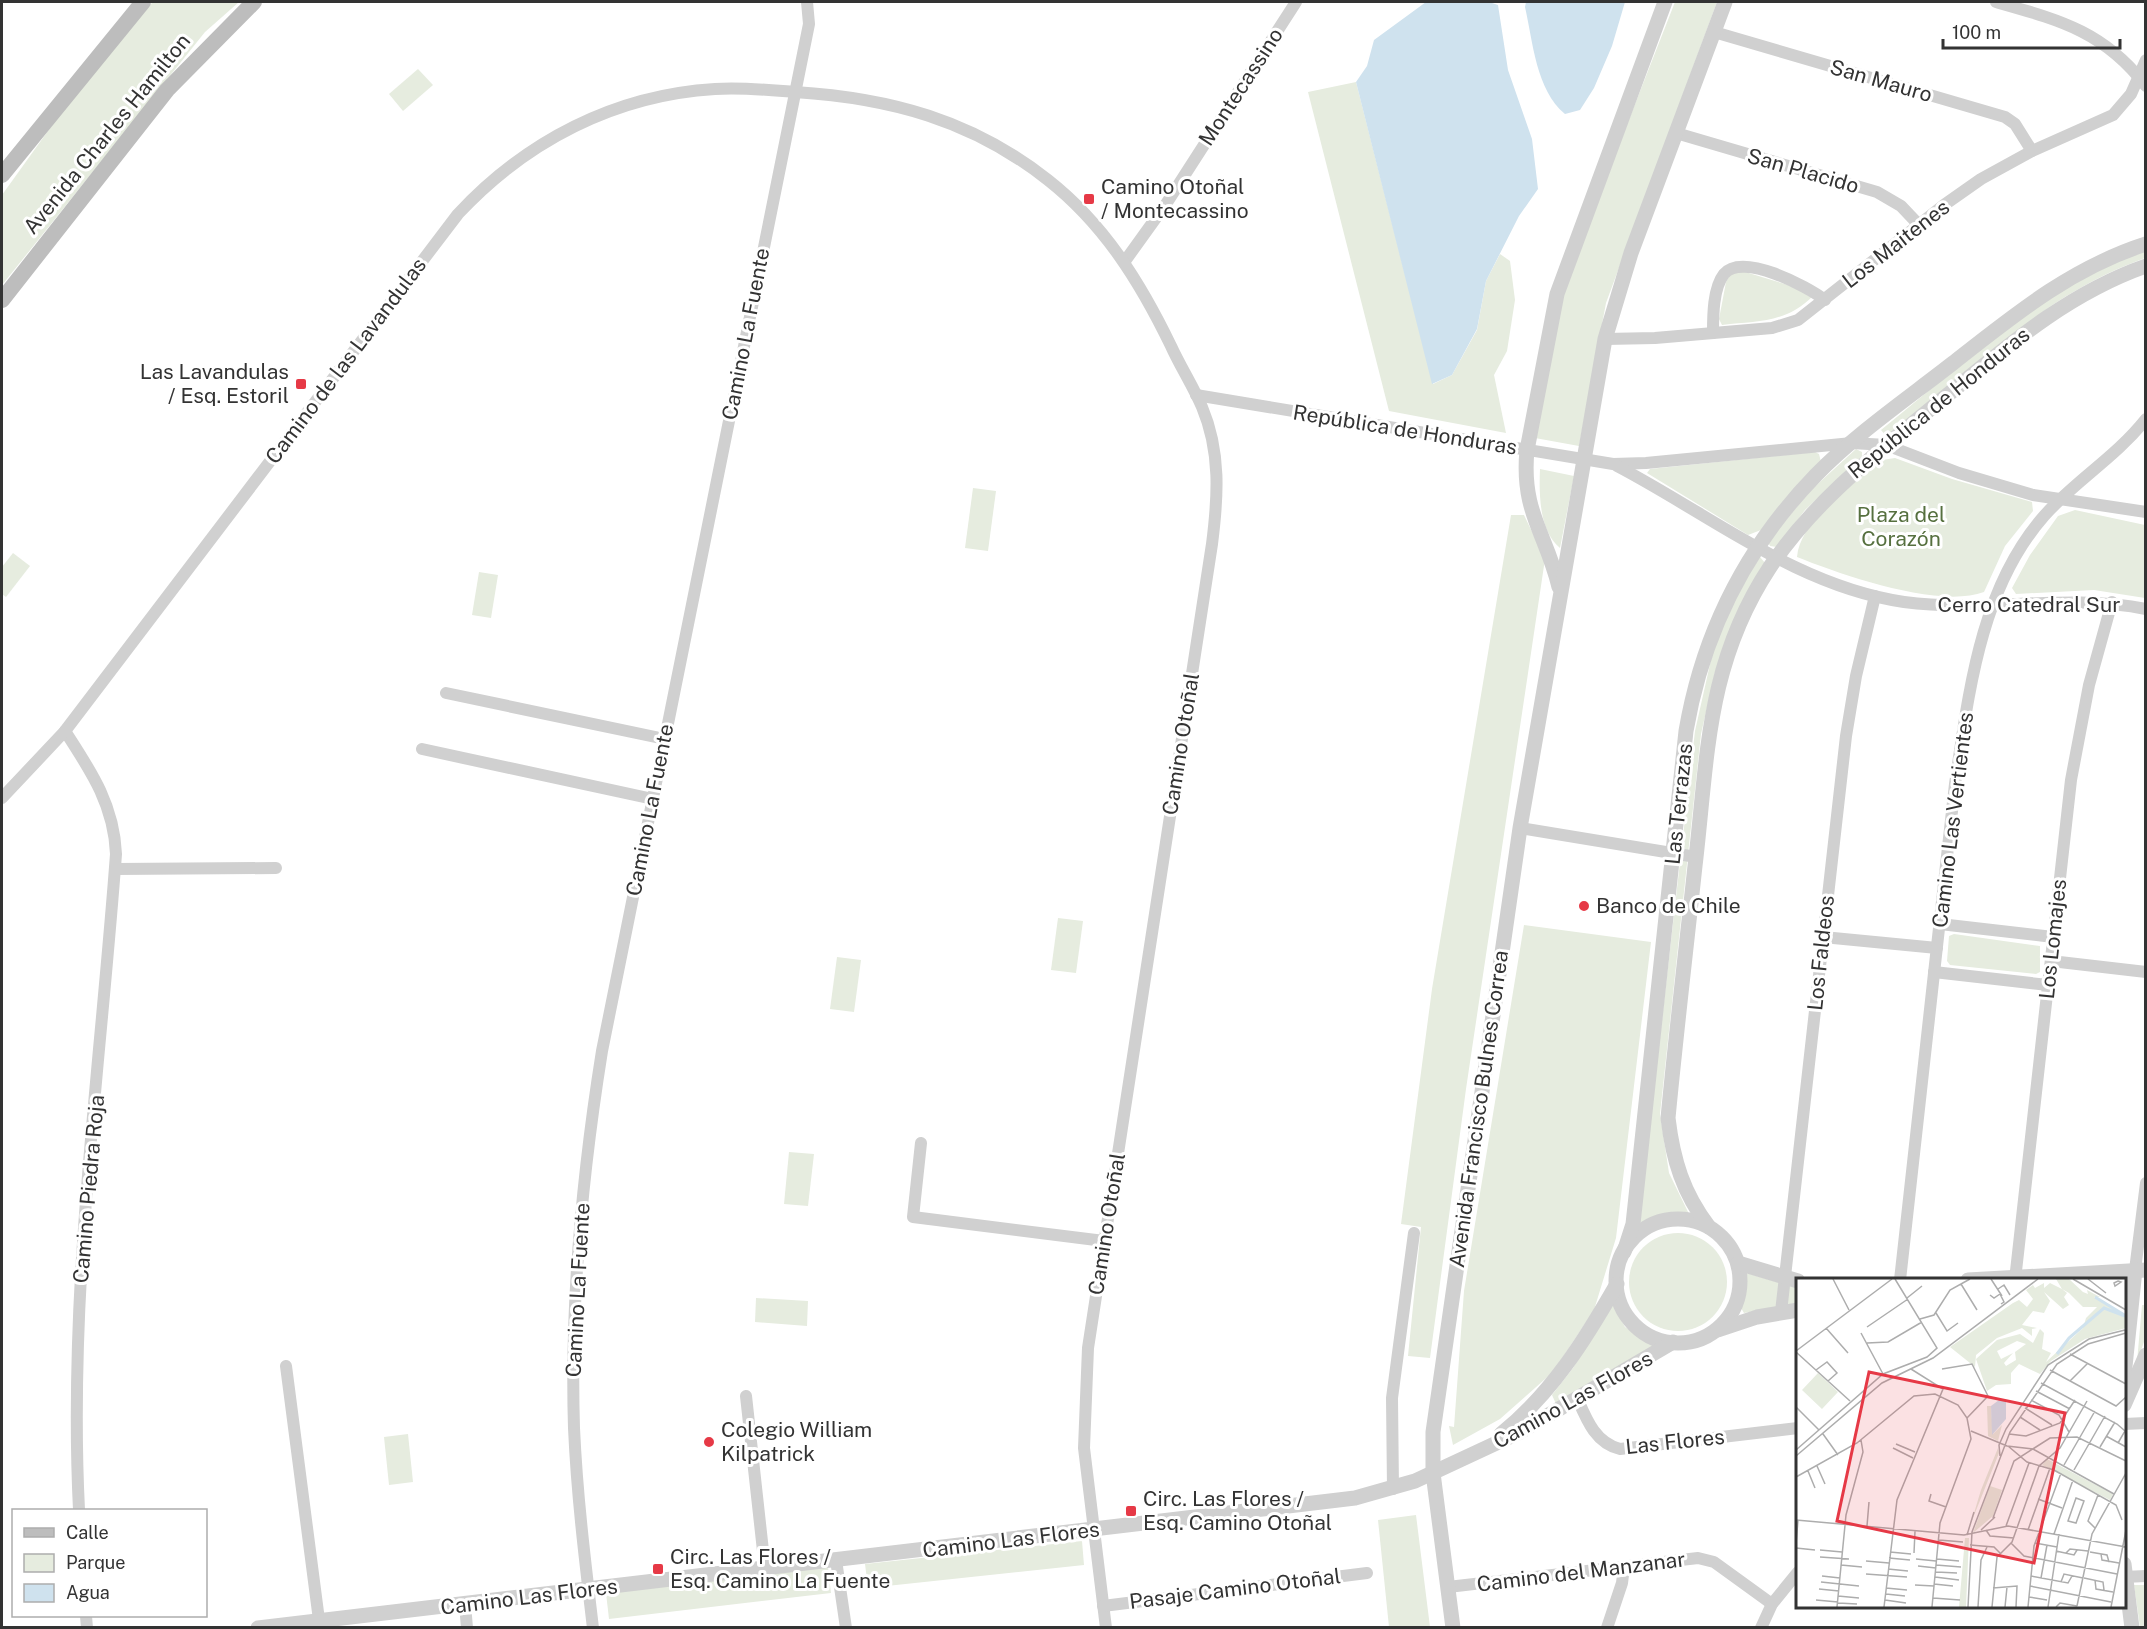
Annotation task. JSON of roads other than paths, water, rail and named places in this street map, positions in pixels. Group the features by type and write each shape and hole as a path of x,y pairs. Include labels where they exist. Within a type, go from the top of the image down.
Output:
{"main road":[{"path":"2,175 143,2"},
{"name":"Avenida Charles Hamilton","path":"2,300 167,90 254,2"}],"street":[{"name":"Camino La Fuente","path":"593,1628 579,1515 574,1427 574,1330 578,1236 592,1111 664,739 809,24 807,2"},
{"name":"Montecassino","path":"1125,261 1166,204 1296,2"},
{"name":"Avenida Francisco Bulnes Correa","path":"1561,592 1551,560 1529,507 1525,476 1527,450 1557,294 1665,2"},
{"name":"Avenida Francisco Bulnes Correa","path":"1453,1628 1434,1473 1433,1432 1520,828 1605,339 1615,300 1725,2"},
{"path":"1995,2 2062,21 2084,31 2113,51 2143,82"},
{"name":"San Mauro","path":"1714,32 2005,117 2015,124 2032,151"},
{"name":"Los Maitenes","path":"1605,339 1713,333 1789,324 1807,315 1919,225 1981,179 2032,151 2113,115 2143,82 2145,60"},
{"name":"Camino de las Lavandulas","path":"2,798 65,731 458,214 492,181 529,152 570,128 639,101 715,89 795,92"},
{"name":"Camino Otoñal","path":"795,92 848,95 898,105 943,120 986,140 1023,162 1060,190 1091,220 1125,261 1196,395 1209,427 1215,454 1216,506 1088,1348 1083,1419 1087,1493 1106,1628"},
{"name":"San Placido","path":"1676,133 1877,192 1901,206 1919,225"},
{"name":"República de Honduras","path":"1757,547 1801,491 1852,443 2009,319 2071,277 2145,244"},
{"name":"República de Honduras","path":"1613,464 1776,559 1843,481 2022,335 2090,290 2145,266"},
{"path":"1713,333 1719,284 1725,273 1734,267 1745,267 1793,280 1825,300"},
{"path":"2009,319 2022,335"},
{"name":"República de Honduras","path":"1196,395 1613,464 1646,463 1852,443"},
{"name":"Camino Las Vertientes","path":"1900,1278 1962,736 1991,607 2019,548 2060,500 2118,451 2145,419"},
{"path":"1852,443 1886,445 1983,481 2060,500 2145,512"},
{"name":"Las Terrazas","path":"1624,1252 1633,1224 1686,731 1704,655 1732,588 1757,547"},
{"name":"Las Terrazas","path":"1709,1227 1685,1191 1670,1140 1668,1118 1676,1036 1708,735 1724,662 1744,615 1776,559"},
{"name":"Cerro Catedral Sur","path":"1776,559 1826,581 1875,596 1926,604 1991,607 2112,602 2145,609"},
{"name":"Los Faldeos","path":"1780,1312 1791,1279 1823,936 1846,736 1856,676 1875,596"},
{"name":"Los Lomajes","path":"2015,1278 2053,937 2077,748 2089,685 2112,602"},
{"path":"1704,655 1724,662"},
{"path":"446,693 664,739"},
{"name":"Camino Piedra Roja","path":"65,731 98,783 110,810 115,839 115,869 80,1301 77,1412 79,1509"},
{"path":"422,749 653,799"},
{"path":"1520,828 1696,856"},
{"path":"115,869 276,868"},
{"path":"1940,924 2053,937"},
{"path":"1823,936 1937,948"},
{"path":"2051,960 2145,972"},
{"path":"1934,972 2048,985"},
{"path":"1654,1033 1676,1036"},
{"path":"921,1143 913,1217 1104,1241"},
{"path":"2126,1359 2134,1292 2140,1270 2145,1183"},
{"path":"1688,1220 1709,1227 1724,1239 1738,1263 1741,1286 1739,1297 1728,1318 1698,1338 1673,1342 1649,1336 1630,1321 1622,1307 1617,1284 1624,1252 1643,1231 1660,1223 1688,1220"},
{"path":"1393,1490 1392,1398 1414,1233"},
{"path":"1738,1263 1791,1279"},
{"path":"2015,1278 2140,1270"},
{"name":"Camino Las Flores","path":"1472,1455 1519,1419 1560,1375 1587,1336 1617,1284"},
{"path":"1709,1332 1780,1312 1796,1310"},
{"name":"Camino Las Flores","path":"258,1628 319,1620 354,1622 465,1604 1355,1498 1393,1490 1472,1455 1578,1400 1673,1342"},
{"path":"2126,1400 2145,1355"},
{"path":"286,1366 319,1620"},
{"path":"746,1396 765,1569"},
{"name":"Las Flores","path":"1578,1400 1596,1436 1606,1444 1620,1449 1796,1428"},
{"path":"2126,1424 2145,1423"},
{"name":"Camino del Manzanar","path":"1448,1587 1703,1558 1714,1562 1772,1604"},
{"path":"836,1560 846,1628"},
{"path":"1607,1628 1622,1583 1624,1567"},
{"path":"2126,1572 2145,1576"},
{"name":"Pasaje Camino Otoñal","path":"1103,1606 1367,1573"},
{"path":"1761,1628 1772,1604 1796,1573"},
{"path":"2126,1580 2132,1628"},
{"path":"465,1604 467,1628"}],"water":[{"path":"1426,2 1489,2 1498,5 1508,70 1532,139 1538,189 1519,216 1486,281 1477,329 1452,375 1432,384 1356,82 1367,66 1374,40"},
{"path":"1526,2 1625,2 1612,46 1594,88 1580,110 1565,114 1548,92 1537,65 1525,7"}],"place":[{"name":"Camino Otoñal / Montecassino","path":"1089,199"},
{"name":"Las Lavandulas / Esq. Estoril","path":"301,384"},
{"name":"Banco de Chile","path":"1584,906"},
{"name":"Colegio William Kilpatrick","path":"709,1442"},
{"name":"Circ. Las Flores / Esq. Camino Otoñal","path":"1131,1511"},
{"name":"Circ. Las Flores / Esq. Camino La Fuente","path":"658,1569"}],"park label":[{"name":"Plaza del Corazón","path":"1901,527"}]}
